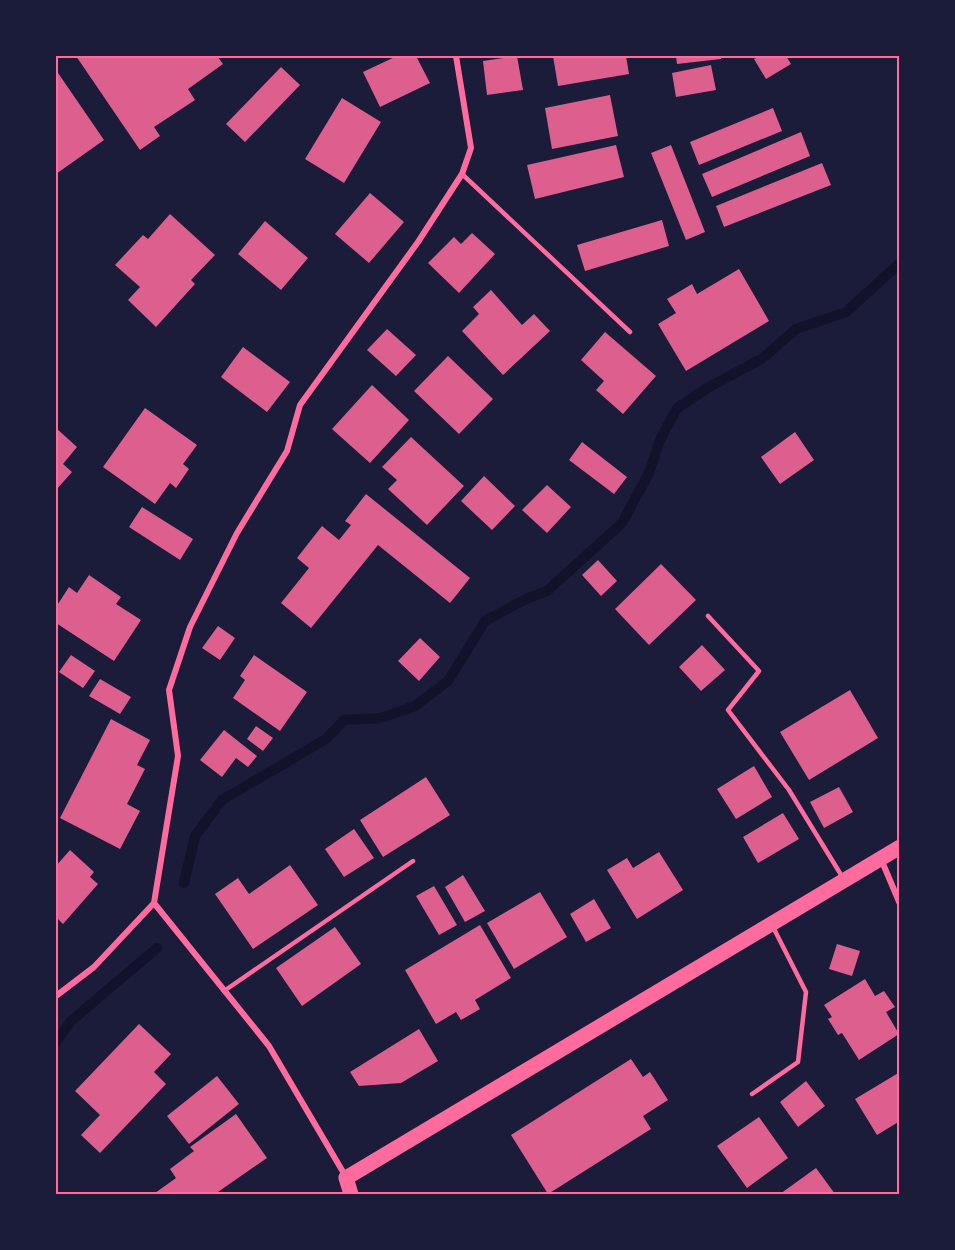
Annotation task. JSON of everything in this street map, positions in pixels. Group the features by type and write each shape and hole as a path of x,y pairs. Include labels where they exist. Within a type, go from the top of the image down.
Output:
{"main road":[{"path":"351,1194 346,1178 900,847"}],"street":[{"path":"56,996 94,967 154,903 178,756 169,690 190,627 237,533 287,451 300,405 418,242 462,174 471,148 456,56"},
{"path":"880,859 900,904"},
{"path":"154,903 269,1047 346,1178"}],"lane":[{"path":"462,174 630,332"},
{"path":"708,616 759,671 728,710 789,790 845,880"},
{"path":"224,991 413,861"},
{"path":"752,1094 798,1062 806,992 771,923"}],"building":[{"path":"76,56 217,56 223,64 188,89 195,100 154,127 160,136 140,150"},
{"path":"397,56 416,56 430,83 380,107 363,72"},
{"path":"517,56 523,90 487,95 483,61"},
{"path":"553,56 626,56 629,74 558,86"},
{"path":"676,56 721,56 721,59 677,64"},
{"path":"760,56 786,56 791,64 766,79 754,59"},
{"path":"711,65 716,90 676,97 672,73"},
{"path":"281,67 300,85 245,142 226,124"},
{"path":"56,70 104,140 56,174"},
{"path":"610,95 618,136 552,149 545,108"},
{"path":"342,98 381,122 344,183 305,159"},
{"path":"773,108 782,131 699,165 690,142"},
{"path":"801,132 810,156 712,197 702,174"},
{"path":"616,145 624,177 535,199 527,165"},
{"path":"671,145 705,232 686,240 651,153"},
{"path":"822,163 831,185 724,227 716,206"},
{"path":"370,193 404,222 369,263 335,234"},
{"path":"170,214 215,255 191,280 195,284 156,327 128,300 140,287 115,265 143,235 148,239"},
{"path":"662,220 669,246 585,271 577,245"},
{"path":"265,221 308,258 281,290 238,254"},
{"path":"472,233 495,254 459,293 428,263 454,237 461,244"},
{"path":"739,269 769,321 686,371 658,324 676,313 667,299 692,284 697,294"},
{"path":"491,290 522,325 534,314 550,331 503,375 462,331 479,314 473,307"},
{"path":"387,329 416,355 396,376 367,350"},
{"path":"605,332 656,376 623,414 596,390 604,381 581,360"},
{"path":"243,347 290,382 267,412 221,377"},
{"path":"448,356 493,399 459,434 414,391"},
{"path":"372,385 409,420 370,463 332,429"},
{"path":"145,408 197,445 183,464 189,469 176,488 170,483 155,504 103,467"},
{"path":"56,428 77,447 63,464 72,472 56,490"},
{"path":"795,432 814,460 780,484 761,457"},
{"path":"411,437 464,486 427,525 388,489 397,480 382,467"},
{"path":"582,442 627,477 614,494 569,460"},
{"path":"484,476 515,506 492,530 461,501"},
{"path":"547,485 571,507 547,533 522,510"},
{"path":"366,494 470,578 450,603 378,545 311,628 281,603 309,568 297,558 322,526 339,540 351,525 345,521"},
{"path":"142,507 193,539 180,560 129,527"},
{"path":"598,560 617,581 601,596 582,575"},
{"path":"661,564 696,600 649,645 615,609"},
{"path":"89,575 121,597 116,604 141,620 114,661 56,623 56,607 69,587 77,593"},
{"path":"218,626 235,638 220,660 202,648"},
{"path":"420,638 440,657 419,681 398,661"},
{"path":"702,645 725,670 701,691 679,667"},
{"path":"71,655 95,671 83,688 59,672"},
{"path":"254,655 307,692 280,731 233,698 245,680 240,676"},
{"path":"100,679 131,697 120,714 89,696"},
{"path":"850,690 878,738 809,780 780,732"},
{"path":"111,719 150,740 137,765 145,769 127,804 140,811 120,849 60,818"},
{"path":"256,726 273,738 263,751 247,739"},
{"path":"224,730 257,756 248,767 236,758 222,777 200,760"},
{"path":"754,766 772,797 736,819 717,789"},
{"path":"426,777 450,815 383,857 360,820"},
{"path":"839,787 853,812 824,828 810,802"},
{"path":"783,813 799,839 758,863 743,837"},
{"path":"354,829 374,858 344,877 325,849"},
{"path":"70,850 94,872 90,877 98,884 63,924 56,917 56,866"},
{"path":"659,852 683,890 637,919 607,870 627,858 633,868"},
{"path":"290,865 318,905 253,949 215,894 238,878 249,894"},
{"path":"463,875 485,911 465,922 445,887"},
{"path":"434,886 457,925 439,935 416,896"},
{"path":"540,892 567,937 514,969 487,923"},
{"path":"594,899 611,928 586,942 570,914"},
{"path":"480,925 511,978 475,1000 480,1009 461,1020 456,1012 436,1024 405,970"},
{"path":"335,927 361,964 302,1006 276,968"},
{"path":"837,944 860,951 852,976 829,969"},
{"path":"865,979 875,996 884,991 895,1007 886,1012 899,1034 859,1060 842,1033 838,1035 828,1019 832,1017 824,1005"},
{"path":"139,1024 171,1054 154,1072 166,1084 100,1153 81,1135 100,1115 75,1091"},
{"path":"419,1029 438,1061 401,1083 359,1086 350,1072"},
{"path":"631,1059 643,1077 650,1072 668,1100 643,1116 651,1129 548,1194 511,1135"},
{"path":"900,1072 900,1121 877,1135 855,1099"},
{"path":"217,1076 239,1104 189,1144 167,1116"},
{"path":"806,1081 825,1106 798,1127 780,1102"},
{"path":"236,1114 267,1158 215,1194 155,1193 176,1178 170,1169 194,1151 190,1147"},
{"path":"759,1117 788,1158 747,1188 717,1146"},
{"path":"816,1168 835,1194 780,1194"}],"waterway":[{"path":"184,883 195,836 222,800 326,739 344,720 381,718 415,706 448,681 485,621 526,599 547,591 622,523 649,473 660,440 677,408 709,387 763,358 796,329 846,312 900,263"},
{"path":"56,1042 70,1022 157,948"}]}
